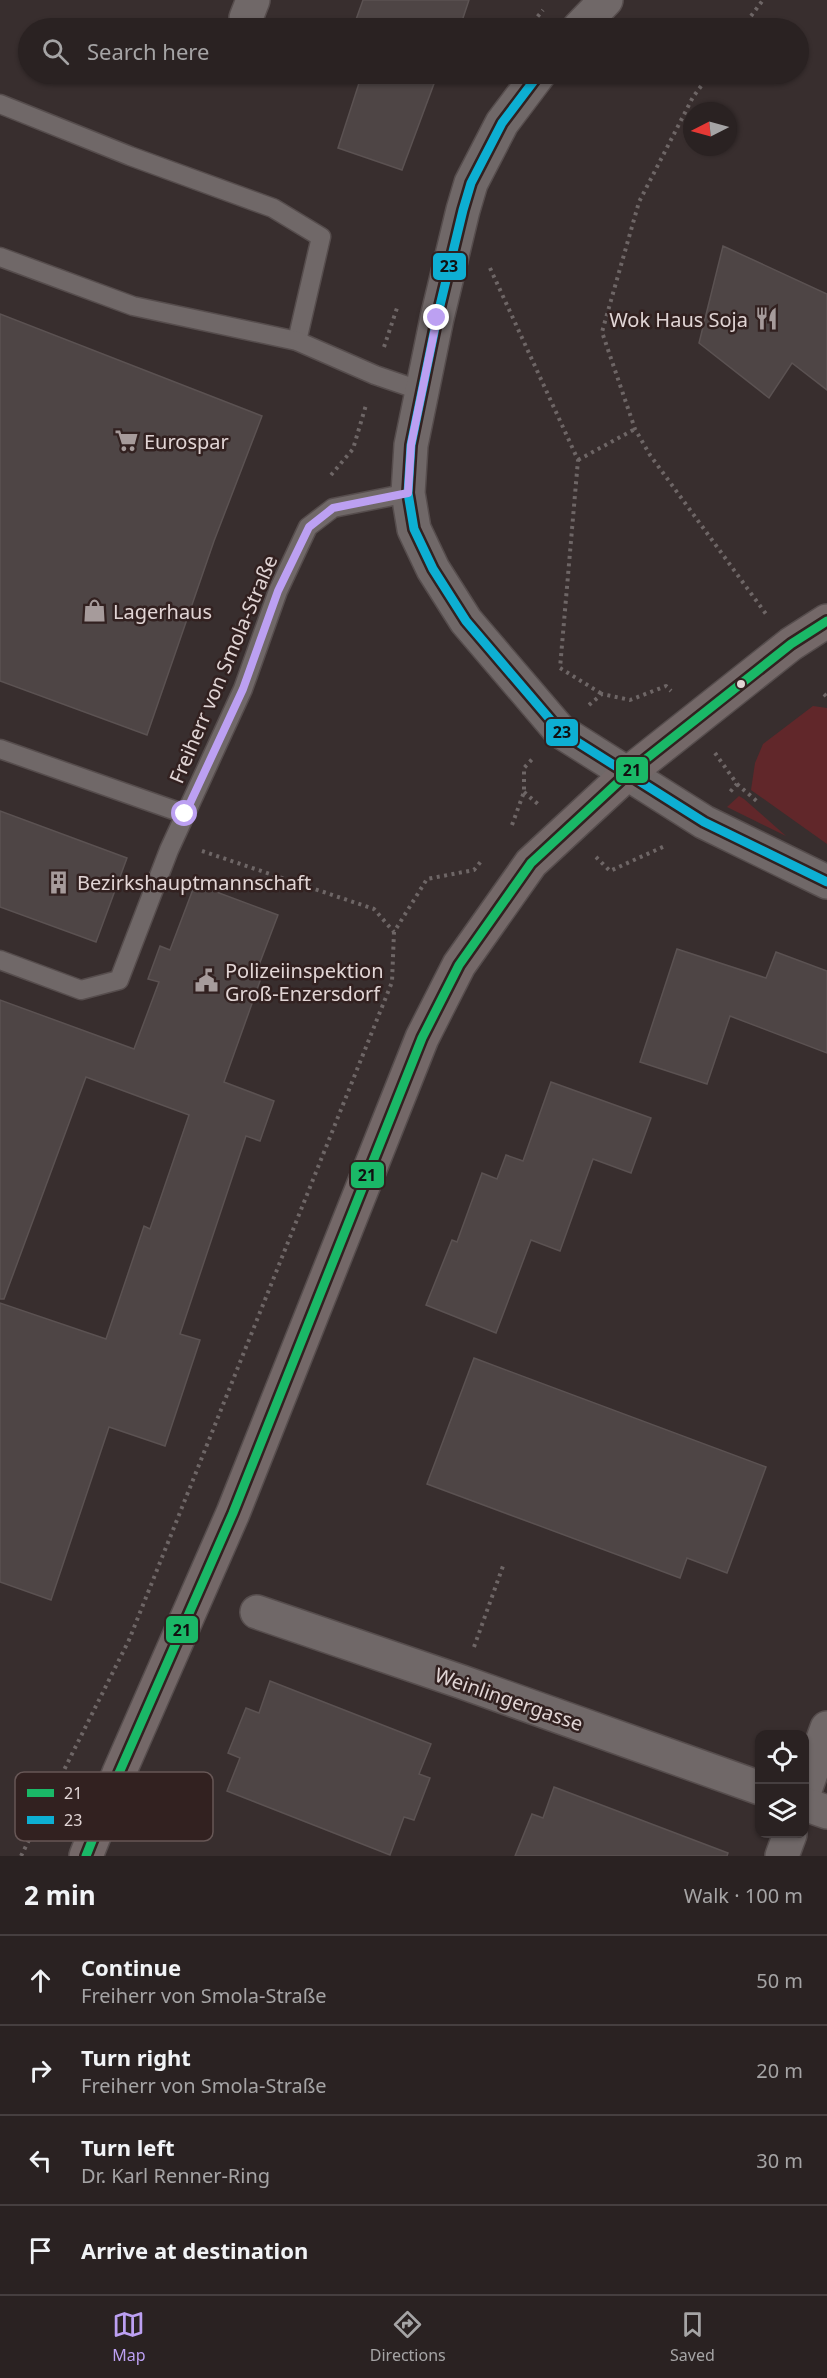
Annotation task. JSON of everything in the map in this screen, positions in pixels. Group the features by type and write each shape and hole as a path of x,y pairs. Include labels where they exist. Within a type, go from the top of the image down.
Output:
{"main road":[{"path":"119,1772 233,1513 428,1026 459,964 531,863 627,774 791,644 827,621"},
{"path":"86,1856 92,1841"}],"street":[{"path":"589,18 606,0"},
{"path":"531,84 502,123 471,183 437,318 411,445 408,493 414,529 433,569 466,621 560,731 705,822 827,882"},
{"name":"Weinlingergasse","path":"257,1612 755,1787"},
{"path":"807,1784 827,1728"},
{"path":"809,1806 827,1812"},
{"path":"782,1856 788,1838"}],"lane":[{"path":"0,104 130,156 273,208 321,237 297,342"},
{"path":"0,257 133,306 297,342 375,375 422,391"},
{"name":"Freiherr von Smola-Straße","path":"0,749 185,814 243,689 278,591 309,527 333,508 408,493"},
{"path":"0,960 81,990 119,980 185,814"}],"path":[{"path":"750,18 763,0"},
{"path":"536,18 545,7"},
{"path":"703,84 693,97 639,202 602,332 635,429 650,455 770,619"},
{"path":"488,265 578,460 560,668 602,694 630,700 666,686 672,693"},
{"path":"325,482 353,449 400,298"},
{"path":"578,460 635,429"},
{"path":"593,702 602,694"},
{"path":"504,834 512,825 524,792 524,768 527,764"},
{"path":"722,764 737,784 726,796"},
{"path":"524,792 534,801"},
{"path":"592,854 610,871 670,843"},
{"path":"201,851 374,909 394,932"},
{"path":"63,1772 134,1629 392,982 394,932 427,879 474,870 489,852"},
{"path":"462,1682 503,1566"},
{"path":"21,1856 28,1841"}],"shaded area":[{"path":"813,706 827,708 827,844 751,790 755,763 763,744"},
{"path":"739,796 744,799 786,836 727,807"}],"building":[{"path":"363,0 469,0 463,18 357,18"},
{"path":"359,84 434,84 402,170 338,148"},
{"name":"Wok Haus Soja","path":"723,246 827,294 827,390 792,363 769,398 699,343"},
{"path":"0,314 262,416 214,541 147,735 0,681"},
{"name":"Bezirkshauptmannschaft","path":"0,811 127,858 96,942 0,907"},
{"path":"195,884 278,915 259,965 265,967 224,1082 274,1101 260,1141 246,1136 180,1334 200,1340 165,1446 109,1427 51,1600 0,1582 0,1303 106,1339 144,1226 150,1229 189,1115 86,1077 4,1299 0,1299 0,1000 134,1049 159,982 148,979 160,946 170,950"},
{"path":"677,949 766,978 776,952 827,971 827,1053 730,1016 707,1084 640,1062"},
{"path":"551,1082 651,1118 631,1173 593,1159 560,1251 531,1240 496,1333 426,1305 452,1240 457,1242 482,1173 497,1179 506,1155 523,1161"},
{"path":"474,1358 766,1467 727,1573 687,1558 680,1578 427,1484"},
{"path":"270,1681 431,1744 419,1774 430,1778 414,1820 404,1817 390,1855 227,1791 240,1758 228,1753 246,1708 259,1713"},
{"path":"554,1787 728,1853 727,1856 515,1856 532,1814 543,1818"}],"transit line":[{"name":"23","path":"531,84 502,123 471,183 463,210 437,318 411,445 408,493 414,529 433,569 466,621 560,731 704,822 827,882"},
{"name":"21","path":"119,1772 233,1513 422,1038 459,965 531,863 627,774 791,644 827,621"},
{"name":"21","path":"86,1856 92,1841"}],"place":[{"name":"Wok Haus Soja","path":"766,319"},
{"name":"Eurospar","path":"126,441"},
{"name":"Lagerhaus","path":"95,611"},
{"name":"Bezirkshauptmannschaft","path":"59,882"},
{"name":"Polizeiinspektion Groß-Enzersdorf","path":"207,981"}],"route":[{"path":"185,814 243,689 278,591 309,527 333,508 408,493 411,445 437,318"}]}
